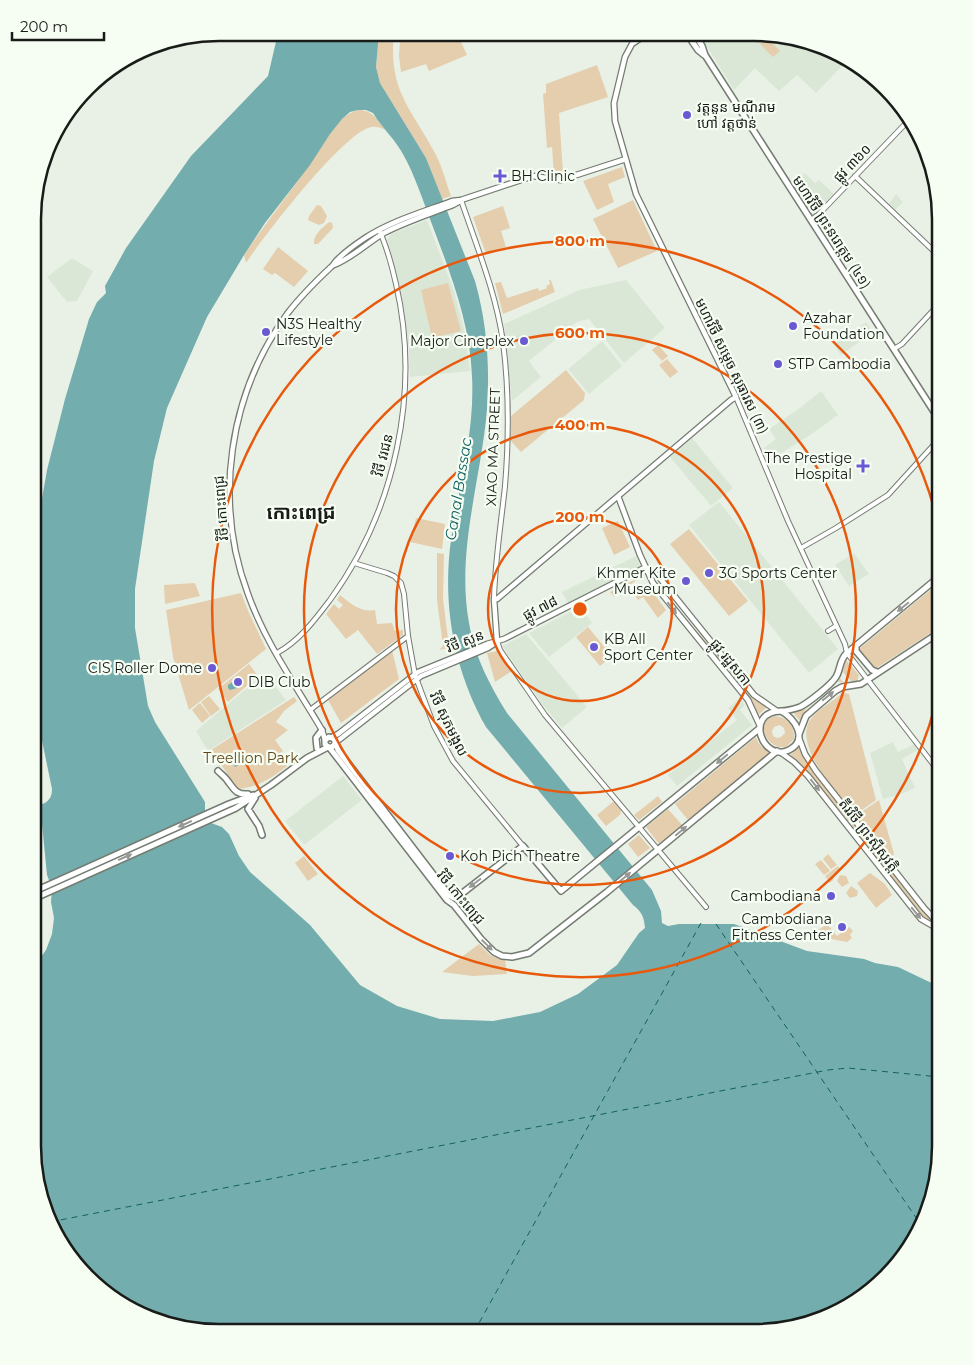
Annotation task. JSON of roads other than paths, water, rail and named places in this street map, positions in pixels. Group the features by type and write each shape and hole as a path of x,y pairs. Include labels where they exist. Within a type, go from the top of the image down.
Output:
{"main road":[{"name":"មហាវិថី សម្តេច សុធារស (៣)","path":"635,41 627,52 614,103 615,121 636,194 736,397"},
{"name":"មហាវិថី ព្រះនរោត្តម (៤១)","path":"692,41 698,50 705,55"},
{"name":"មហាវិថី ព្រះនរោត្តម (៤១)","path":"699,41 705,55 932,408"},
{"name":"វិថី កោះពេជ្រ","path":"328,739 277,654 247,594 236,549 231,517 229,489 234,439 244,397 267,346 292,308 338,258 380,232 452,203 533,176 561,180 626,158"},
{"path":"494,599 497,599 736,397"},
{"name":"ផ្លូវ រដ្ឋសភា","path":"618,496 653,583 748,700 760,727"},
{"name":"ផ្លូវ រដ្ឋសភា","path":"646,567 659,577 754,695 779,711"},
{"name":"ផ្លូវ ៧៨","path":"497,641 646,567"},
{"path":"639,827 760,727 766,716 805,704 829,684 836,676 840,661 847,653 932,583"},
{"name":"XIAO MA STREET","path":"494,599 497,641"},
{"path":"760,727 765,743 770,748 779,751 792,748 799,736 806,716 829,696 838,689 856,686 932,637"},
{"name":"វិថី សួន","path":"261,792 307,758 328,739 338,734 416,677 497,641"},
{"path":"857,645 856,651 872,670 877,672"},
{"name":"វិថី សួន","path":"307,758 335,744 416,677"},
{"path":"779,711 793,720 799,736"},
{"path":"317,748 316,738 322,730"},
{"name":"តីរវិថី ព្រះស៊ីសុវត្តិ","path":"799,736 805,754 812,766 932,918"},
{"name":"វិថី កោះពេជ្រ","path":"328,739 335,739 338,750 440,884 454,898 523,846"},
{"name":"វិថី កោះពេជ្រ","path":"328,739 325,744 447,900 454,904 485,944 498,954 512,957 528,953 607,892 779,751"},
{"name":"តីរវិថី ព្រះស៊ីសុវត្តិ","path":"779,751 808,776 921,918 932,924"},
{"path":"218,771 238,794 261,792"},
{"path":"41,888 229,804 261,792"},
{"path":"41,895 232,810 261,792"},
{"path":"261,792 248,809 259,826 262,835"},
{"path":"847,826 854,820"},
{"name":"វិថី សុភមង្គល","path":"523,846 561,891 639,827"}],"street":[{"name":"ផ្លូវ ៣៦០","path":"810,220 819,214 905,124"},
{"path":"855,176 932,249"},
{"name":"XIAO MA STREET","path":"461,200 494,298 505,359 508,410 506,458 494,599"},
{"name":"វិថី វរជន","path":"277,654 292,644 305,631 335,593 354,563 371,528 388,481 400,436 405,394 402,320 393,272 380,232"},
{"path":"894,349 902,344 932,312"},
{"name":"មហាវិថី សម្តេច សុធារស (៣)","path":"736,397 800,548 845,644 847,653 932,763"},
{"path":"800,548 888,495 932,447"},
{"name":"វិថី សុភមង្គល","path":"354,563 388,573 401,583 416,677 434,726 450,756 523,846"},
{"path":"828,630 836,626"},
{"path":"310,710 408,636"},
{"path":"497,641 500,650 546,715 706,907"}],"water":[{"path":"276,42 378,42 376,67 380,83 426,158 475,281 479,297 488,361 488,393 484,436 467,543 465,569 466,596 471,635 475,647 489,681 507,713 652,890 661,911 662,923 668,926 679,924 734,924 807,951 864,959 898,967 932,983 932,1146 926,1192 918,1214 902,1245 880,1272 843,1300 800,1318 754,1324 219,1324 173,1318 130,1300 93,1272 65,1235 47,1192 41,1146 41,957 46,950 52,934 54,918 51,902 52,888 47,875 41,814 41,804 49,800 52,789 41,736 41,504 47,470 65,399 89,319 97,302 106,293 105,286 126,248 191,156 268,76","holes":["358,110 366,110 373,113 397,145 412,171 451,277 467,335 472,376 471,418 466,458 451,540 448,589 453,636 458,660 475,705 486,727 639,910 645,924 645,928 639,933 617,965 578,994 540,1012 493,1021 440,1019 397,1006 360,985 310,925 250,872 239,856 229,834 222,827 211,823 205,812 205,802 155,722 148,706 135,628 135,589 154,461 167,408 207,317 265,223 310,165 342,119 350,112"]},
{"path":"236,677 242,678 244,682 237,688 230,690 228,685"},
{"path":"237,754 241,760 240,764 235,767 230,760 232,756"}],"place":[{"name":"វត្តនួន មណីរាម ហៅ វត្តថាន់","path":"687,115"},
{"name":"BH Clinic","path":"500,176"},
{"name":"Azahar Foundation","path":"793,326"},
{"name":"N3S Healthy Lifestyle","path":"266,332"},
{"name":"Major Cineplex","path":"524,341"},
{"name":"STP Cambodia","path":"778,364"},
{"name":"The Prestige Hospital","path":"863,466"},
{"name":"3G Sports Center","path":"709,573"},
{"name":"Khmer Kite Museum","path":"686,581"},
{"name":"KB All Sport Center","path":"594,647"},
{"name":"CIS Roller Dome","path":"212,668"},
{"name":"DIB Club","path":"238,682"},
{"name":"Koh Pich Theatre","path":"450,856"},
{"name":"Cambodiana","path":"831,896"},
{"name":"Cambodiana Fitness Center","path":"842,927"}],"district":[{"name":"កោះពេជ្រ","path":"301,512"}],"water label":[{"name":"Canal Bassac","path":"458,489"}],"park label":[{"name":"Treellion Park","path":"251,758"}]}
